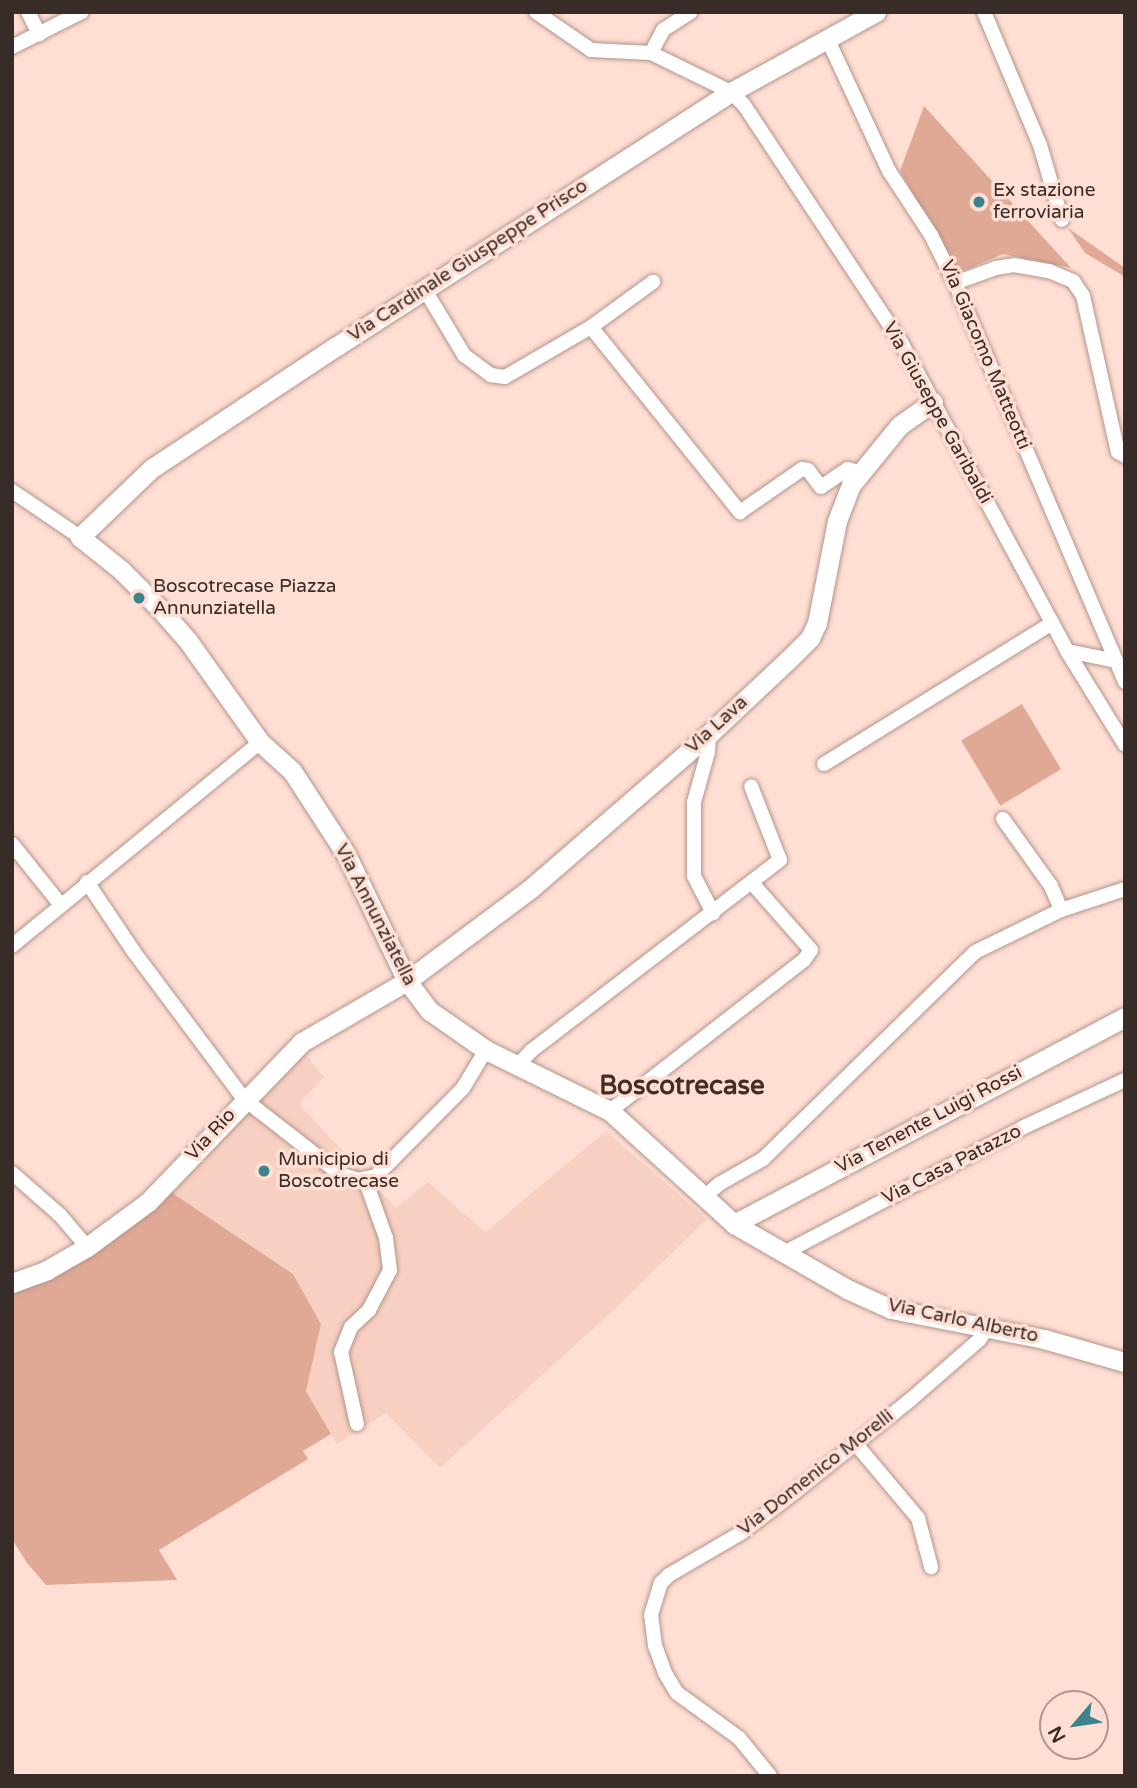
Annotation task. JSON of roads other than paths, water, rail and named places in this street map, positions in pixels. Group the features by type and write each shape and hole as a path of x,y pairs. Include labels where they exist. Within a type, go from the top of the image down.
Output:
{"street":[{"path":"28,12 38,34"},
{"path":"12,47 82,12"},
{"path":"536,12 591,50 651,53 731,92"},
{"path":"651,53 663,30 691,12"},
{"name":"Via Cardinale Giuspeppe Prisco","path":"79,537 152,468 731,92 876,12"},
{"path":"984,12 1040,145 1062,220"},
{"name":"Via Giacomo Matteotti","path":"827,38 889,170 932,235 955,283 1124,679"},
{"name":"Via Giuseppe Garibaldi","path":"731,92 761,127 902,344 1067,651 1125,745"},
{"path":"955,283 996,268 1014,265 1049,271 1073,281 1083,296 1118,452 1125,456"},
{"path":"425,290 464,355 491,375 505,377 592,327 653,282"},
{"path":"592,327 740,512 802,469 808,470 821,487 848,469 860,472"},
{"name":"Via Lava","path":"407,981 530,889 709,734 810,638 817,623 837,521 851,485 900,425 933,402"},
{"path":"12,491 79,537"},
{"name":"Via Annunziatella","path":"79,537 121,570 188,641 260,742 292,771 346,854 407,981 430,1011 486,1051 519,1064 610,1111 734,1224"},
{"path":"824,764 1052,623"},
{"path":"1067,651 1116,661"},
{"path":"709,734 708,752 694,802 694,876 713,913"},
{"path":"12,946 260,742"},
{"path":"519,1064 531,1051 780,860 751,786"},
{"path":"1003,819 1051,886 1061,910"},
{"path":"12,844 60,904"},
{"path":"87,882 134,952 244,1099 340,1174 358,1180 376,1176 463,1088 486,1051"},
{"path":"610,1111 804,960 811,950 752,883"},
{"path":"703,1198 719,1184 763,1159 975,952 1061,910 1125,889"},
{"name":"Via Rio","path":"12,1283 47,1270 87,1247 148,1202 244,1099 302,1042 407,981"},
{"name":"Via Tenente Luigi Rossi","path":"734,1224 1125,1017"},
{"name":"Via Casa Patazzo","path":"782,1254 1024,1127 1125,1080"},
{"path":"12,1173 60,1215 87,1247"},
{"path":"357,1424 341,1352 351,1327 369,1310 390,1270 386,1238 365,1179"},
{"name":"Via Carlo Alberto","path":"734,1224 782,1254 891,1309 1044,1339 1125,1362"},
{"name":"Via Domenico Morelli","path":"770,1776 739,1738 677,1693 655,1646 651,1615 661,1583 669,1575 754,1524 952,1364 980,1339 986,1329"},
{"path":"855,1443 918,1518 931,1567"}],"place":[{"name":"Ex stazione ferroviaria","path":"979,202"},
{"name":"Boscotrecase Piazza Annunziatella","path":"139,598"},
{"name":"Municipio di Boscotrecase","path":"264,1171"}],"district":[{"name":"Boscotrecase","path":"682,1086"}]}
